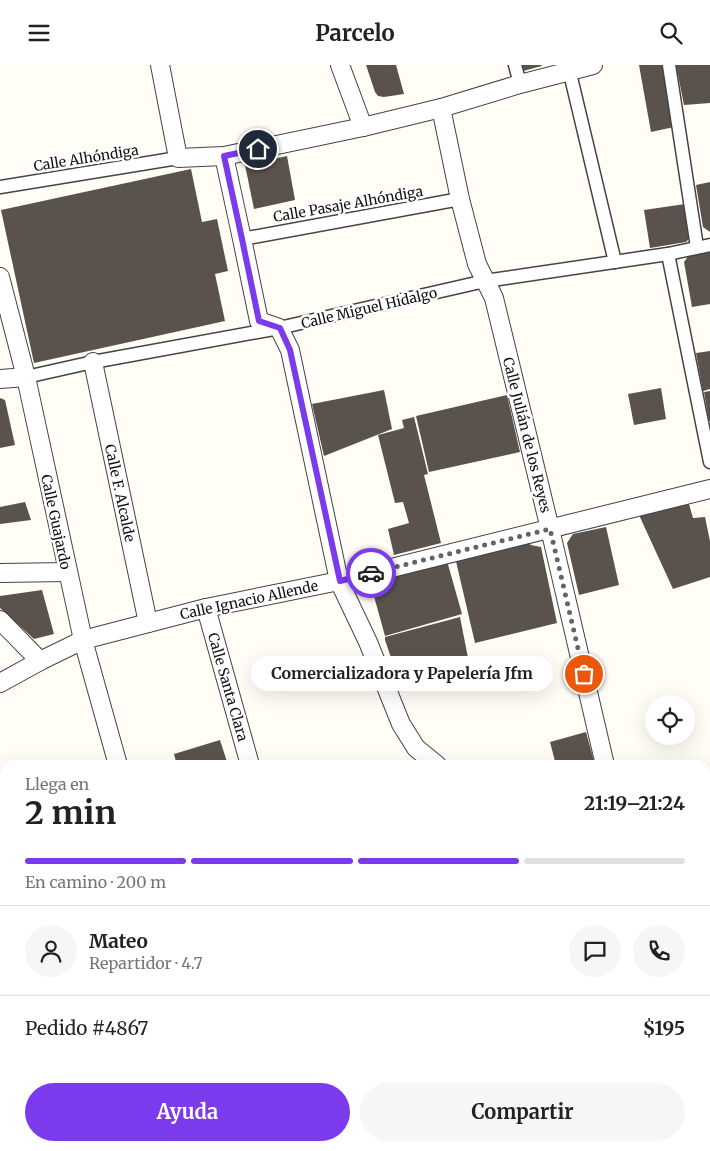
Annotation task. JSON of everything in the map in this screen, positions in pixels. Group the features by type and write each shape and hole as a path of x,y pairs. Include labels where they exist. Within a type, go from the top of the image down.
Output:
{"street":[{"path":"160,65 178,158 224,156 363,127 441,108 568,68 592,65"},
{"path":"340,65 363,127"},
{"path":"515,65 520,84"},
{"path":"669,65 704,246"},
{"path":"568,68 615,262"},
{"name":"Calle Julián de los Reyes","path":"441,108 460,199 478,264 494,298 604,760"},
{"path":"224,156 259,321 280,328 290,350 340,581 368,642 401,724 416,748 431,760"},
{"name":"Calle Alhóndiga","path":"0,187 178,158"},
{"name":"Calle Pasaje Alhóndiga","path":"242,239 460,199"},
{"name":"Calle Miguel Hidalgo","path":"2,376 26,377 93,362 280,328 485,281 668,255 704,246"},
{"path":"668,255 710,462"},
{"name":"Calle Guajardo","path":"0,277 26,377 83,640 117,760"},
{"name":"Calle F. Alcalde","path":"93,362 148,623"},
{"name":"Calle Ignacio Allende","path":"0,683 83,640 206,608 340,581 710,489"},
{"path":"0,573 67,572"},
{"name":"Calle Santa Clara","path":"206,608 249,760"},
{"path":"0,620 40,661"}],"building":[{"path":"366,65 396,65 404,94 378,96"},
{"path":"517,65 541,65 542,66 519,72"},
{"path":"639,65 663,65 674,127 651,132"},
{"path":"676,65 710,65 710,103 684,105"},
{"path":"287,156 295,200 254,209 245,165"},
{"path":"191,169 202,222 217,219 228,271 215,274 225,321 34,363 1,210"},
{"path":"710,182 710,232 703,227 696,185"},
{"path":"685,204 690,238 686,242 650,248 644,210"},
{"path":"710,252 710,304 692,307 684,262 689,255"},
{"path":"710,351 710,389 703,391 696,353"},
{"path":"661,388 666,419 634,425 628,394"},
{"path":"384,390 392,429 324,456 312,404"},
{"path":"710,391 710,421 709,421 704,392"},
{"path":"507,395 520,452 429,472 416,416"},
{"path":"0,398 5,400 15,445 0,448"},
{"path":"414,417 428,474 424,475 441,543 394,555 388,529 409,523 403,502 395,503 378,435 404,428 402,420"},
{"path":"25,502 31,520 0,524 0,507"},
{"path":"689,504 693,518 705,517 710,541 710,577 673,589 639,515"},
{"path":"606,527 619,585 579,595 567,543 573,534"},
{"path":"525,540 531,545 541,547 557,623 475,643 455,557"},
{"path":"447,561 462,614 385,636 370,582"},
{"path":"42,590 54,634 34,639 0,608 0,596"},
{"path":"460,617 469,663 400,684 385,637"},
{"path":"586,732 594,760 555,760 550,742"},
{"path":"220,740 226,760 176,760 174,754"}],"way so far":[{"path":"371,573 550,529 584,674"}],"place":[{"name":"Comercializadora y Papelería Jfm","path":"584,674"}],"route":[{"path":"258,149 224,156 259,321 280,328 290,350 340,581 371,573"}]}
